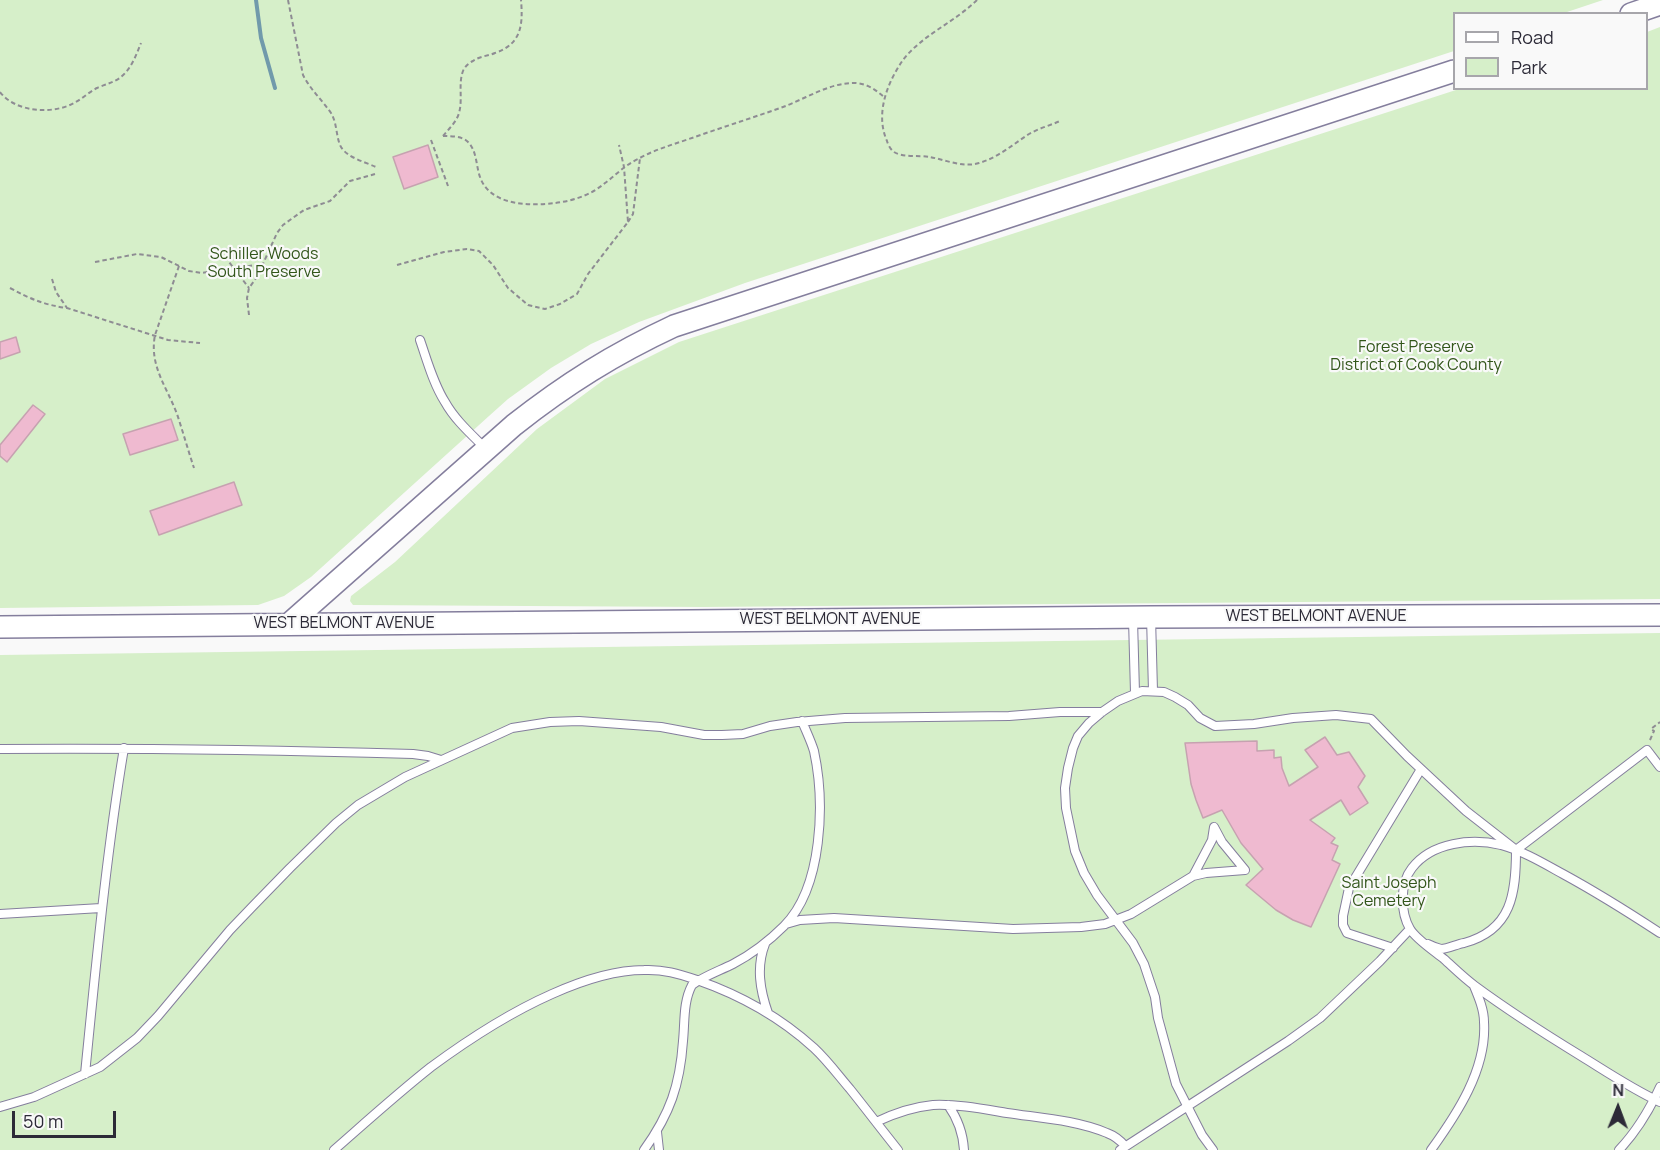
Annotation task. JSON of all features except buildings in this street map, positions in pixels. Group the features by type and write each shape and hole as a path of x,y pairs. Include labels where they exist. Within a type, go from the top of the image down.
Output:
{"main road":[{"path":"1636,12 1660,4"},
{"path":"289,624 544,401 611,357 674,326 1453,72"},
{"name":"WEST BELMONT AVENUE","path":"0,627 1660,615"}],"lane":[{"path":"420,340 437,388 445,402 456,419 487,450"},
{"path":"1142,617 1153,691"},
{"path":"1135,693 1142,617"},
{"path":"1213,1150 1202,1135 1176,1084 1158,1018 1155,997 1144,964 1132,943 1097,895 1084,873 1076,851 1066,808 1065,788 1068,768 1078,736 1102,712 1135,693 1153,691 1175,697 1188,705 1200,718 1215,726 1336,715 1371,719 1466,811 1516,850"},
{"path":"0,1107 34,1097 85,1074 100,1066 137,1038 230,930 336,823 358,805 405,777 512,728 550,722 616,723 704,735 722,735 743,734 770,726 802,721 845,718 1102,712"},
{"path":"644,1150 657,1132 676,1089 681,1064 688,994 692,985 751,954 786,924 799,904 809,880 815,858 820,791 813,749 802,721"},
{"path":"0,749 124,748 413,754 441,760"},
{"path":"85,1074 101,908 124,748"},
{"path":"1516,850 1647,750 1660,767"},
{"path":"1393,948 1347,933 1343,925 1343,916 1349,888 1421,769"},
{"path":"786,924 800,920 834,918 1024,929 1105,924 1131,914 1193,876 1245,870 1222,842 1214,827 1212,840 1193,876"},
{"path":"1657,1101 1551,1037 1473,985 1425,943 1410,929 1404,911 1406,879 1412,868 1424,857 1449,845 1465,843 1499,845 1541,862 1660,933"},
{"path":"1425,943 1442,949 1472,940 1495,928 1509,907 1516,879 1516,850"},
{"path":"0,914 101,908"},
{"path":"876,1122 909,1109 948,1105 1088,1127 1119,1139 1123,1148 1320,1018 1410,929"},
{"path":"765,942 760,960 760,983 768,1013"},
{"path":"334,1150 431,1067 493,1025 575,984 600,976 641,969 674,972 715,986 738,996 791,1028 815,1050 898,1150"},
{"path":"1431,1150 1466,1094 1482,1054 1484,1022 1482,1006 1473,985"},
{"path":"1619,1150 1657,1101 1660,1087"},
{"path":"948,1105 960,1125 964,1150"},
{"path":"657,1132 659,1150"}],"path":[{"path":"288,0 303,75 331,113 340,145 349,154 376,167"},
{"path":"521,0 520,33 503,50 481,57 467,65 463,71 459,114 443,136 463,138 468,142 472,147 483,184 493,195 516,203 555,203 580,198 591,193 624,167 640,158 836,85 856,83 866,85 884,97"},
{"path":"977,0 911,51 897,70 884,97 882,109 884,135 888,146 900,155 920,155 965,165 979,163 999,155 1028,134 1060,121"},
{"path":"0,92 8,101 17,105 36,109 63,108 125,74 133,63 141,43"},
{"path":"431,140 448,186"},
{"path":"619,145 624,167 628,222"},
{"path":"397,265 444,252 467,249 479,251 493,265 508,288 528,305 545,309 560,304 576,294 588,274 633,214 640,158"},
{"path":"249,315 246,298 249,288 277,233 291,218 304,210 330,201 351,181 375,174"},
{"path":"227,248 229,262 249,288"},
{"path":"95,262 137,254 161,257 189,271 201,273 263,264"},
{"path":"179,266 155,335 153,358 176,413 194,468"},
{"path":"52,279 56,292 67,308"},
{"path":"10,288 32,300 51,306 67,308 175,341 200,343"},
{"path":"1647,750 1654,731 1651,729 1660,722"}],"green space":[{"name":"Schiller Woods South Preserve","path":"0,0 1603,0 1567,12 1453,12 1453,51 745,283 639,322 591,344 551,368 508,399 311,577 284,596 258,605 0,608"},
{"name":"Forest Preserve District of Cook County","path":"1660,27 1660,599 703,607 353,605 350,601 351,596 395,562 537,429 605,379 679,342 1456,90 1648,90 1648,32"},
{"name":"Saint Joseph Cemetery","path":"1660,633 1660,1150 0,1150 0,655"}],"waterway":[{"path":"256,0 261,38 275,88"}]}
